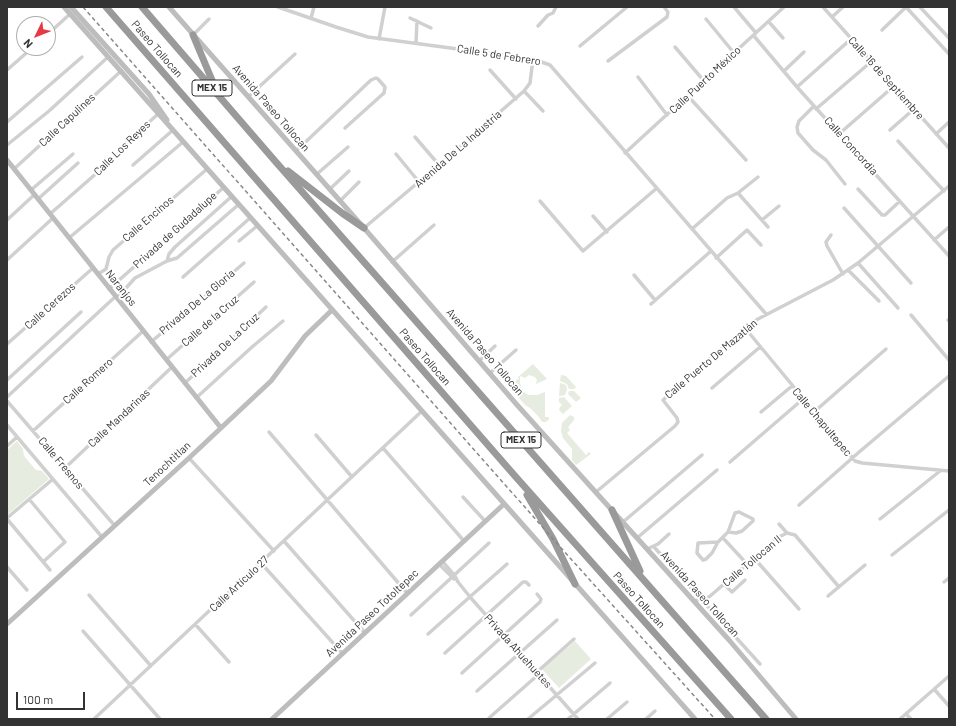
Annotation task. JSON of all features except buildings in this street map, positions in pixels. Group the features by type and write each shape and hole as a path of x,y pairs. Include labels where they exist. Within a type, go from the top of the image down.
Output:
{"highway":[{"name":"Paseo Tollocan","path":"106,7 515,476 731,719"},
{"name":"Paseo Tollocan","path":"143,7 275,161 766,719"},
{"path":"193,35 220,98"},
{"path":"275,161 342,213 364,228"},
{"path":"515,476 553,539 575,584"},
{"path":"612,510 644,580"}],"main road":[{"path":"64,7 120,72 695,719"},
{"path":"71,7 156,103 172,130"},
{"name":"Avenida Paseo Tollocan","path":"169,7 317,174 490,374 694,601 796,719"},
{"name":"Naranjos","path":"7,160 142,332 221,428"},
{"name":"Tenochtitlan","path":"7,624 271,381 305,336 332,310"},
{"name":"Avenida Paseo Totoltepec","path":"272,719 504,504"},
{"name":"Avenida Paseo Tollocan","path":"787,709 792,719"}],"street":[{"name":"Calle 5 de Febrero","path":"278,7 358,34 533,59 547,63 766,314"},
{"path":"311,18 314,7"},
{"path":"379,38 385,7"},
{"path":"538,26 548,15 553,13 556,7"},
{"path":"580,46 627,7"},
{"path":"608,61 667,17 668,12 664,7"},
{"name":"Calle Concordia","path":"734,7 797,87 949,256"},
{"name":"Calle 16 de Septiembre","path":"823,7 949,148"},
{"path":"832,17 843,7"},
{"path":"882,30 906,7 949,54"},
{"path":"920,7 949,38"},
{"name":"Calle Puerto México","path":"625,153 769,22 782,8"},
{"path":"56,27 70,14"},
{"path":"410,18 431,28"},
{"path":"193,35 210,19"},
{"path":"706,19 734,53"},
{"path":"416,43 417,21"},
{"path":"769,22 782,38"},
{"path":"933,36 941,29"},
{"path":"797,87 851,39"},
{"path":"675,47 704,80"},
{"path":"784,71 804,52"},
{"path":"248,96 295,54"},
{"path":"7,70 23,56"},
{"path":"7,122 82,57"},
{"path":"7,144 49,111 108,57"},
{"name":"Avenida De La Industria","path":"364,228 524,91 530,83 533,59"},
{"path":"845,184 831,165 809,146 797,131 799,121 872,61"},
{"path":"490,70 516,98"},
{"name":"Calle Capulines","path":"14,169 120,72"},
{"path":"638,77 668,115"},
{"path":"296,151 371,80 376,78 378,79 385,87 384,93 345,128"},
{"path":"839,134 894,86"},
{"path":"524,91 543,111"},
{"path":"688,96 746,160"},
{"path":"890,130 914,109"},
{"name":"Calle Los Reyes","path":"7,260 123,150 126,143 158,114"},
{"path":"936,134 949,122"},
{"path":"133,165 172,130"},
{"path":"415,137 439,165"},
{"path":"898,141 944,190"},
{"path":"69,238 183,142"},
{"path":"317,174 348,147"},
{"path":"7,220 34,195 73,154"},
{"path":"396,154 419,182"},
{"path":"34,195 78,163"},
{"name":"Calle Encinos","path":"98,274 106,269 109,257 113,250 206,169"},
{"path":"330,189 349,171"},
{"path":"692,229 727,198 738,193 758,177"},
{"path":"340,201 360,182"},
{"name":"Calle Puerto De Mazatlán","path":"596,492 675,426 678,422 677,418 662,400 744,328 766,314 843,274 879,247 949,186"},
{"name":"Privada de Gudadalupe","path":"109,289 223,188"},
{"path":"540,201 584,251 657,188"},
{"path":"858,189 883,216 900,201"},
{"path":"738,193 768,227"},
{"path":"167,260 174,247 231,197"},
{"path":"7,396 135,278 167,260 177,258 238,205"},
{"path":"762,220 779,206"},
{"path":"844,208 911,283"},
{"path":"594,216 607,232"},
{"path":"183,277 250,218"},
{"path":"392,262 434,225"},
{"path":"239,242 257,226"},
{"path":"934,240 949,227"},
{"path":"716,258 747,230 762,245"},
{"path":"831,235 826,242 826,246 843,274"},
{"path":"651,304 711,251"},
{"name":"Privada De La Gloria","path":"151,342 244,263"},
{"path":"858,263 898,308"},
{"name":"Calle Cerezos","path":"7,344 93,268"},
{"path":"848,270 879,301"},
{"path":"634,275 655,300"},
{"name":"Calle de la Cruz","path":"166,360 254,282"},
{"name":"Privada De La Cruz","path":"184,382 266,307"},
{"path":"7,380 81,312"},
{"path":"911,315 949,360"},
{"path":"196,398 252,347 284,322"},
{"name":"Calle Chapultepec","path":"744,328 852,458 857,462 949,471"},
{"name":"Calle Romero","path":"34,431 142,332"},
{"path":"479,361 495,346"},
{"path":"712,388 760,347"},
{"path":"814,412 886,349"},
{"path":"490,374 516,350"},
{"name":"Calle Mandarinas","path":"65,468 172,367"},
{"path":"799,505 949,376"},
{"path":"761,412 792,386"},
{"path":"730,462 803,399"},
{"name":"Calle Fresnos","path":"7,401 115,526"},
{"name":"Calle Artículo 27","path":"94,719 262,563 422,411"},
{"path":"7,424 102,536"},
{"path":"269,432 407,593"},
{"path":"316,435 352,477"},
{"path":"7,446 17,437"},
{"path":"383,448 464,542"},
{"path":"622,522 702,455"},
{"path":"189,458 274,551"},
{"path":"637,538 717,470"},
{"path":"880,519 940,471"},
{"path":"50,570 7,518 54,479"},
{"path":"463,497 485,521"},
{"path":"29,499 65,542 43,562"},
{"path":"892,555 949,510"},
{"path":"718,542 698,543 697,553 702,559 706,559 712,554 718,542 728,532 733,515 736,512 753,519 753,521 742,531 736,533 728,532"},
{"name":"Calle Tollocan II","path":"694,601 709,597 777,538 787,532 780,524"},
{"path":"787,532 795,535 839,587"},
{"path":"648,550 654,547 669,534"},
{"path":"723,538 747,564"},
{"path":"284,541 365,633"},
{"path":"411,615 489,544"},
{"path":"654,547 760,664"},
{"path":"754,558 799,609"},
{"path":"262,563 343,654"},
{"name":"Privada Ahuehuetes","path":"441,563 578,719"},
{"path":"428,634 507,564"},
{"path":"828,596 865,564"},
{"path":"7,567 27,590"},
{"path":"944,582 949,578"},
{"path":"724,584 732,592 745,580"},
{"path":"445,653 523,582 526,582 529,585"},
{"path":"462,673 540,602 541,599 537,594"},
{"path":"89,595 151,666"},
{"name":"Calle Tollocan II","path":"703,612 709,597"},
{"path":"477,691 557,620"},
{"path":"195,624 229,662"},
{"path":"84,631 160,719"},
{"path":"489,718 574,639"},
{"path":"528,719 595,663"},
{"path":"900,719 949,676"},
{"path":"568,719 610,683"},
{"path":"934,689 949,706"},
{"path":"607,719 627,702"},
{"path":"646,719 655,712"},
{"path":"906,714 911,719"}],"shaded area":[{"path":"533,364 547,379 536,384 537,380 535,377 529,375 525,378 520,376 520,383 522,390 528,395 537,395 545,392 545,417 549,417 546,422 542,422 539,417 525,405 515,393 516,380 519,379 518,377"},
{"path":"561,375 566,376 576,387 574,389 569,389 567,384 560,381"},
{"path":"560,383 566,385 567,389 565,395 559,396"},
{"path":"569,391 574,391 581,398 576,402 568,394"},
{"path":"564,397 572,406 563,414 559,410 562,405 559,402 559,398"},
{"path":"570,415 574,417 574,420 568,427 570,430 567,433 586,455 589,452 591,454 576,465 572,460 572,449 563,438 561,431 562,423"},
{"path":"17,441 23,449 24,456 36,470 42,471 49,479 7,515 7,450"},
{"path":"575,641 591,659 559,688 542,669"}],"railway":[{"path":"83,7 553,539 715,719"}]}
